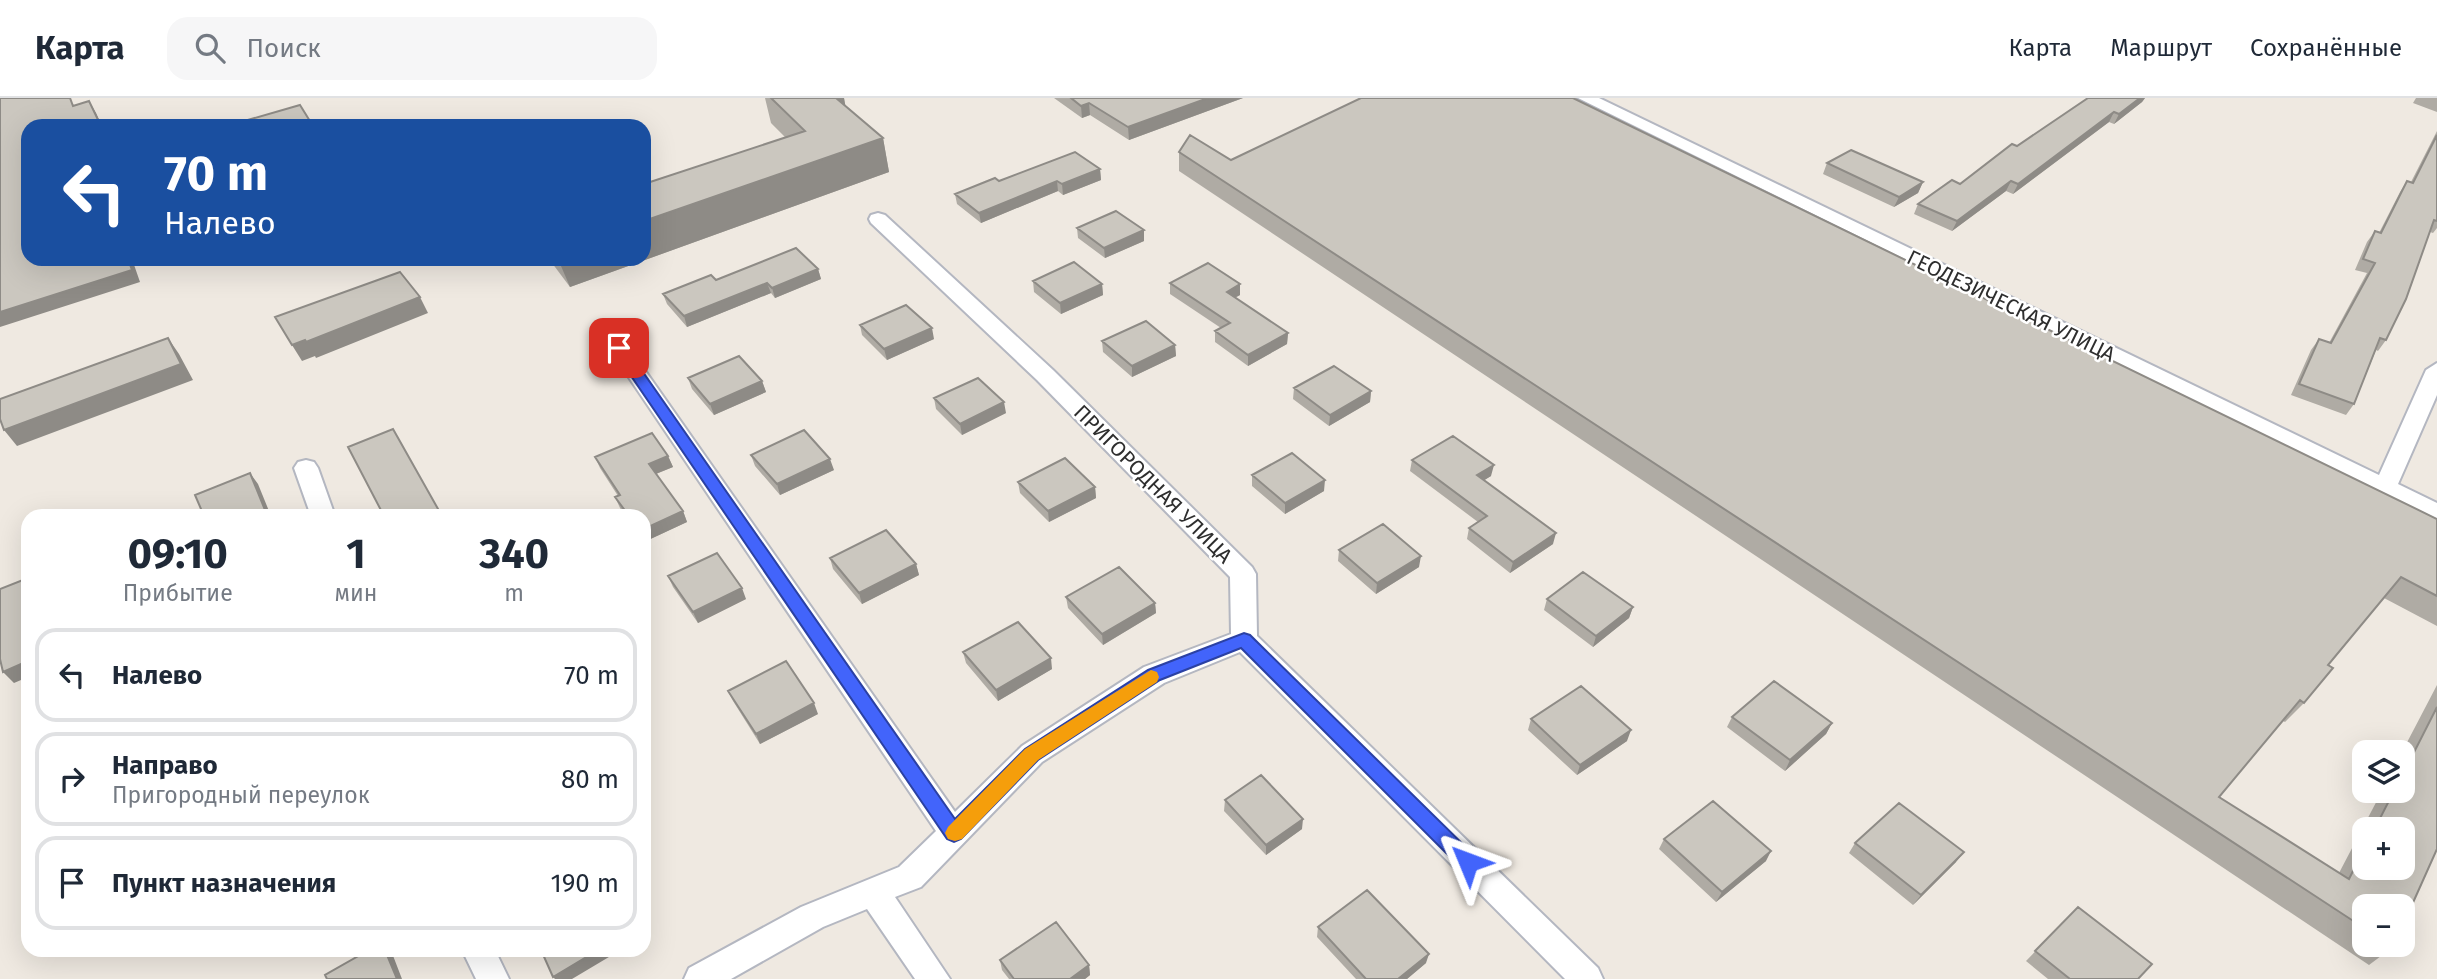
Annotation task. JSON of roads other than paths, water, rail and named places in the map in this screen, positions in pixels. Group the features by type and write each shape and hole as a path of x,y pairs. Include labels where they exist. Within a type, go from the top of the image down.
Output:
{"street":[{"name":"ГЕОДЕЗИЧЕСКАЯ УЛИЦА","path":"1586,98 2437,513"},
{"name":"ПРИГОРОДНАЯ УЛИЦА","path":"878,219 1045,375 1243,574 1244,640"},
{"path":"604,326 954,834"},
{"path":"2385,488 2437,370"},
{"path":"306,468 321,509"},
{"path":"700,979 812,917 875,894 910,877 1032,754 1154,675 1244,640 1587,979"},
{"path":"875,894 934,979"},
{"path":"482,957 493,979"}]}
